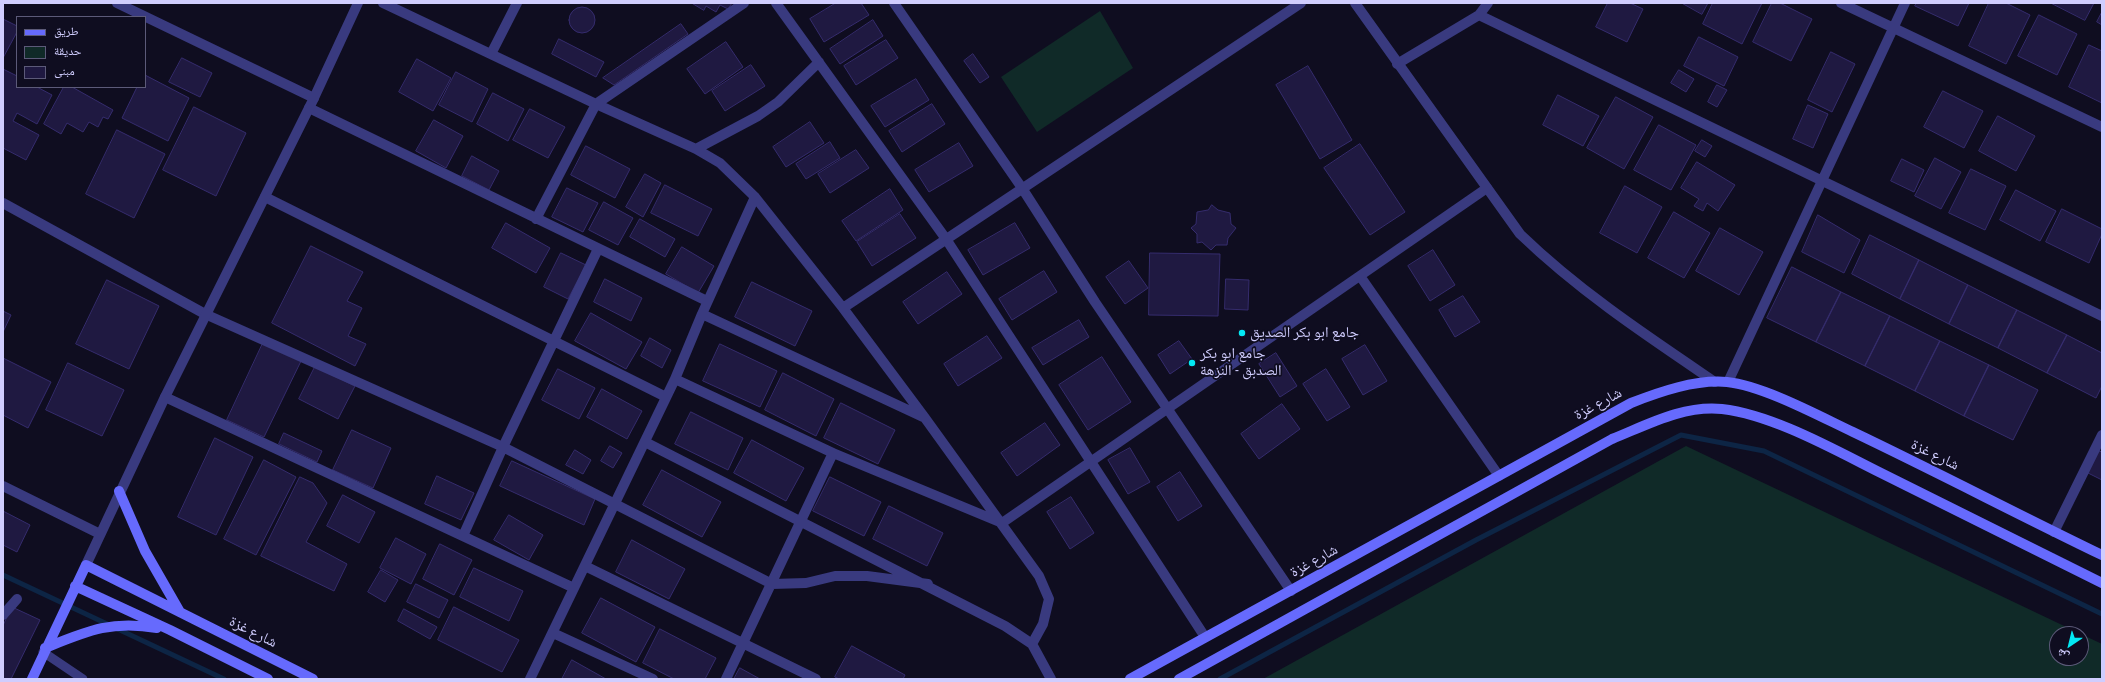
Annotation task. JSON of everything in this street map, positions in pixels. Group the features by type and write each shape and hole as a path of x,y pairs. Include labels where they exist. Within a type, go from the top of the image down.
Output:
{"main road":[{"name":"شارع غزة","path":"1130,679 1631,404 1663,390 1715,382 1728,382 1762,392 1799,407 1935,471 2102,555"},
{"path":"1179,679 1612,439 1669,416 1694,410 1722,409 1753,415 1786,428 1833,449 2102,582"},
{"path":"119,491 145,551 180,612"},
{"name":"شارع غزة","path":"86,565 313,679"},
{"path":"32,679 44,650 86,565"},
{"path":"75,586 170,630 268,679"},
{"path":"44,650 98,628 119,624 132,624 170,630"}],"street":[{"path":"117,3 144,16"},
{"path":"86,565 119,491 206,314 226,278 314,98 358,3"},
{"path":"383,3 596,104 696,149 720,163 755,197 843,308 1002,523 1039,576 1049,599 1043,624 1032,644"},
{"path":"491,54 517,3"},
{"path":"536,219 596,104 744,3"},
{"path":"776,3 946,239 1205,637"},
{"path":"894,3 1022,188 1095,302 1291,591"},
{"path":"843,308 1300,3"},
{"path":"1355,3 1397,64 1520,234 1552,265 1592,297 1715,382"},
{"path":"1397,64 1479,15 1488,3"},
{"path":"1841,3 2102,127"},
{"path":"1728,382 1820,181 1905,3"},
{"path":"1479,15 2102,316"},
{"path":"146,17 314,98"},
{"path":"696,149 763,113 778,102 819,62"},
{"path":"309,108 707,301"},
{"path":"1002,523 1487,188"},
{"path":"265,197 666,397"},
{"path":"530,679 645,442 755,197"},
{"path":"3,203 206,314 503,447 772,584 806,583 835,576 867,576 928,584"},
{"path":"463,536 503,447 598,249"},
{"path":"1360,276 1498,476"},
{"path":"702,314 925,418"},
{"path":"674,379 833,453 1002,523"},
{"path":"165,397 574,588"},
{"path":"2054,532 2102,435"},
{"path":"645,442 928,584 1005,626 1032,644 1051,679"},
{"path":"726,679 833,453"},
{"path":"3,486 100,534"},
{"path":"585,566 816,679"},
{"path":"3,615 17,599"},
{"path":"553,633 653,679"}],"lane":[{"path":"44,650 83,679"}],"green space":[{"path":"1100,11 1133,68 1037,132 1001,77"},
{"path":"1686,446 2064,626 2049,626 2049,666 2089,666 2089,638 2102,644 2102,679 1263,679"}],"building":[{"path":"692,3 732,3 728,9 720,5 716,12 706,6 704,10"},
{"path":"836,3 861,3 869,15 824,42 810,19"},
{"path":"1608,3 1630,3 1643,9 1627,42 1596,27"},
{"path":"1682,3 1708,3 1702,14"},
{"path":"1713,3 1762,3 1742,44 1703,24"},
{"path":"1772,3 1780,3 1812,19 1791,61 1753,42"},
{"path":"1917,3 1969,3 1958,26 1915,6"},
{"path":"1989,3 2006,3 2030,15 2006,64 1969,46"},
{"path":"2051,3 2094,3 2085,20"},
{"path":"582,7 591,11 595,20 591,29 582,33 573,29 569,20 573,11"},
{"path":"2102,12 2102,25 2097,22"},
{"path":"2039,15 2077,34 2057,75 2018,56"},
{"path":"3,19 16,26 16,34 3,58"},
{"path":"873,20 883,36 840,64 830,49"},
{"path":"681,24 688,34 614,85 603,78"},
{"path":"1699,37 1738,57 1724,86 1684,66"},
{"path":"559,39 604,62 596,77 552,54"},
{"path":"886,40 898,58 856,85 844,66"},
{"path":"726,42 743,67 705,94 687,69"},
{"path":"2089,45 2102,51 2102,103 2069,87"},
{"path":"1831,52 1855,64 1832,112 1808,100"},
{"path":"973,54 989,77 980,83 964,61"},
{"path":"182,58 212,73 200,97 169,82"},
{"path":"417,59 451,78 433,111 399,92"},
{"path":"751,65 765,86 725,111 712,91"},
{"path":"1308,66 1352,140 1320,159 1276,85"},
{"path":"3,69 16,76 16,88 39,88 52,95 37,124 17,113 13,121 39,135 26,160 3,148"},
{"path":"1679,70 1694,79 1686,92 1671,83"},
{"path":"456,72 488,89 472,122 439,105"},
{"path":"146,76 189,98 168,141 122,118 137,88 146,88"},
{"path":"916,79 929,100 885,127 871,106"},
{"path":"1717,85 1727,90 1717,107 1708,102"},
{"path":"63,88 74,88 113,110 108,119 103,117 98,127 89,122 83,132 67,123 61,134 44,124"},
{"path":"1943,91 1983,111 1964,148 1924,127"},
{"path":"493,93 524,109 508,141 477,124"},
{"path":"1558,95 1599,116 1583,146 1543,125"},
{"path":"1616,97 1653,117 1624,169 1587,148"},
{"path":"932,104 945,124 902,152 889,131"},
{"path":"1808,105 1828,114 1813,148 1793,139"},
{"path":"194,107 246,133 216,196 163,170"},
{"path":"530,109 565,127 548,158 513,140"},
{"path":"1998,116 2035,136 2016,171 1979,151"},
{"path":"434,120 463,136 446,168 416,151"},
{"path":"810,122 824,143 786,167 773,147"},
{"path":"1659,125 1696,145 1671,190 1634,170"},
{"path":"117,130 165,154 134,218 86,194"},
{"path":"1702,140 1712,146 1705,157 1695,151"},
{"path":"830,142 840,158 806,179 796,164"},
{"path":"959,143 973,166 929,192 915,170"},
{"path":"1360,144 1405,212 1370,235 1324,168"},
{"path":"586,146 630,169 615,198 571,175"},
{"path":"856,150 869,168 830,193 818,174"},
{"path":"472,156 499,171 489,190 462,176"},
{"path":"1935,158 1961,172 1941,209 1915,196"},
{"path":"1902,159 1924,170 1914,192 1891,181"},
{"path":"1697,162 1735,185 1718,211 1707,203 1703,211 1694,206 1699,199 1681,188"},
{"path":"1971,169 2006,186 1985,230 1949,213"},
{"path":"645,174 661,183 643,217 626,207"},
{"path":"665,185 712,209 698,236 651,213"},
{"path":"1625,186 1662,207 1637,253 1600,233"},
{"path":"567,188 598,203 583,232 552,217"},
{"path":"890,189 903,210 856,241 842,221"},
{"path":"2016,190 2056,211 2040,241 2000,220"},
{"path":"604,202 633,218 618,245 589,230"},
{"path":"1212,205 1218,210 1230,213 1231,224 1236,228 1228,238 1227,245 1216,245 1211,250 1202,242 1197,243 1197,234 1191,228 1196,224 1197,212 1208,210"},
{"path":"2062,209 2102,229 2102,234 2089,263 2046,242"},
{"path":"1674,212 1710,233 1684,278 1648,258"},
{"path":"900,214 916,238 872,266 857,242"},
{"path":"1818,215 1860,240 1844,273 1802,252"},
{"path":"640,219 675,239 665,257 630,237"},
{"path":"506,223 550,248 536,273 492,248"},
{"path":"1015,223 1030,248 983,275 968,250"},
{"path":"1720,228 1763,252 1739,295 1696,271"},
{"path":"1870,235 1919,260 1900,299 1852,274"},
{"path":"311,246 363,272 347,301 362,308 348,336 366,344 355,366 272,323"},
{"path":"682,247 714,266 698,293 666,274"},
{"path":"1433,250 1455,285 1430,301 1408,266"},
{"path":"561,253 586,265 568,299 544,287"},
{"path":"1150,253 1220,254 1218,316 1149,315"},
{"path":"1919,260 1968,285 1949,324 1900,299"},
{"path":"1129,261 1148,288 1125,304 1106,277"},
{"path":"1792,267 1841,292 1816,342 1767,318"},
{"path":"1044,271 1057,292 1012,320 999,299"},
{"path":"947,272 962,294 918,324 903,302"},
{"path":"605,279 642,298 631,321 594,302"},
{"path":"1226,279 1249,280 1248,310 1225,309"},
{"path":"107,280 159,306 129,369 76,344"},
{"path":"752,282 812,311 795,346 735,317"},
{"path":"1968,285 2017,310 1998,348 1949,324"},
{"path":"1841,292 1890,316 1865,366 1816,342"},
{"path":"1463,296 1480,322 1455,337 1439,310"},
{"path":"2017,310 2067,335 2047,373 1998,348"},
{"path":"3,311 11,315 3,332"},
{"path":"591,313 642,342 626,369 575,341"},
{"path":"1890,316 1940,341 1915,391 1865,366"},
{"path":"1079,320 1089,337 1043,365 1032,348"},
{"path":"2067,335 2102,353 2102,386 2096,398 2047,373"},
{"path":"987,336 1002,358 958,386 944,364"},
{"path":"650,338 671,350 662,368 641,356"},
{"path":"264,341 302,359 264,437 227,420"},
{"path":"1179,341 1192,359 1170,374 1158,355"},
{"path":"1940,341 1989,365 1964,416 1915,391"},
{"path":"720,344 777,371 760,407 703,381"},
{"path":"1365,345 1387,381 1363,395 1342,359"},
{"path":"1276,353 1297,386 1280,397 1259,364"},
{"path":"1102,357 1131,402 1088,430 1059,385"},
{"path":"3,358 51,382 28,428 3,415"},
{"path":"68,363 124,390 102,436 46,410"},
{"path":"1989,365 2038,390 2013,440 1964,416"},
{"path":"315,367 355,386 338,419 299,399"},
{"path":"558,369 595,388 579,419 542,400"},
{"path":"1326,369 1350,407 1327,421 1303,384"},
{"path":"783,373 834,399 816,436 765,410"},
{"path":"602,389 642,411 627,439 587,417"},
{"path":"841,403 895,430 878,464 824,438"},
{"path":"1282,404 1300,429 1259,459 1241,434"},
{"path":"691,412 743,438 728,470 675,444"},
{"path":"1045,423 1060,445 1017,476 1001,453"},
{"path":"352,430 391,448 373,488 333,470"},
{"path":"284,433 322,451 317,462 279,444"},
{"path":"215,438 253,457 216,535 178,517"},
{"path":"752,440 804,468 786,501 734,473"},
{"path":"610,446 622,453 613,468 601,461"},
{"path":"1130,448 1150,482 1128,494 1108,460"},
{"path":"575,450 591,460 583,474 566,465"},
{"path":"2099,451 2102,452 2102,480 2088,473"},
{"path":"264,460 296,477 256,555 224,539"},
{"path":"512,461 595,499 584,525 500,486"},
{"path":"662,470 721,502 702,537 643,505"},
{"path":"1180,472 1202,506 1178,521 1157,487"},
{"path":"437,476 474,493 461,520 425,504"},
{"path":"300,477 313,483 327,503 306,542 347,564 334,591 261,556"},
{"path":"830,477 881,502 864,536 813,511"},
{"path":"343,495 375,512 359,543 327,526"},
{"path":"1071,497 1094,533 1070,549 1047,512"},
{"path":"889,506 943,533 927,566 873,539"},
{"path":"3,511 30,525 17,552 3,545"},
{"path":"509,515 543,535 529,560 494,540"},
{"path":"396,538 426,554 411,584 380,568"},
{"path":"632,540 685,569 669,599 616,572"},
{"path":"440,544 472,560 454,595 423,579"},
{"path":"474,568 523,591 509,621 460,597"},
{"path":"381,570 398,580 385,602 368,592"},
{"path":"416,584 448,600 439,618 407,602"},
{"path":"601,598 655,627 636,662 582,633"},
{"path":"12,607 40,620 11,679 3,679 3,626"},
{"path":"454,607 519,640 502,672 438,640"},
{"path":"404,609 437,627 430,639 398,621"},
{"path":"660,629 716,658 705,679 674,679 643,663"},
{"path":"852,646 905,675 903,679 839,679 835,677"},
{"path":"572,660 606,679 562,679"},
{"path":"740,668 760,679 734,679"}],"waterway":[{"path":"1220,679 1476,540 1681,435 1764,451 2102,614"},
{"path":"3,575 224,679"}],"place":[{"name":"جامع ابو بكر الصديق","path":"1242,333"},
{"name":"جامع ابو بكر الصدبق - النزهة","path":"1192,363"}]}
